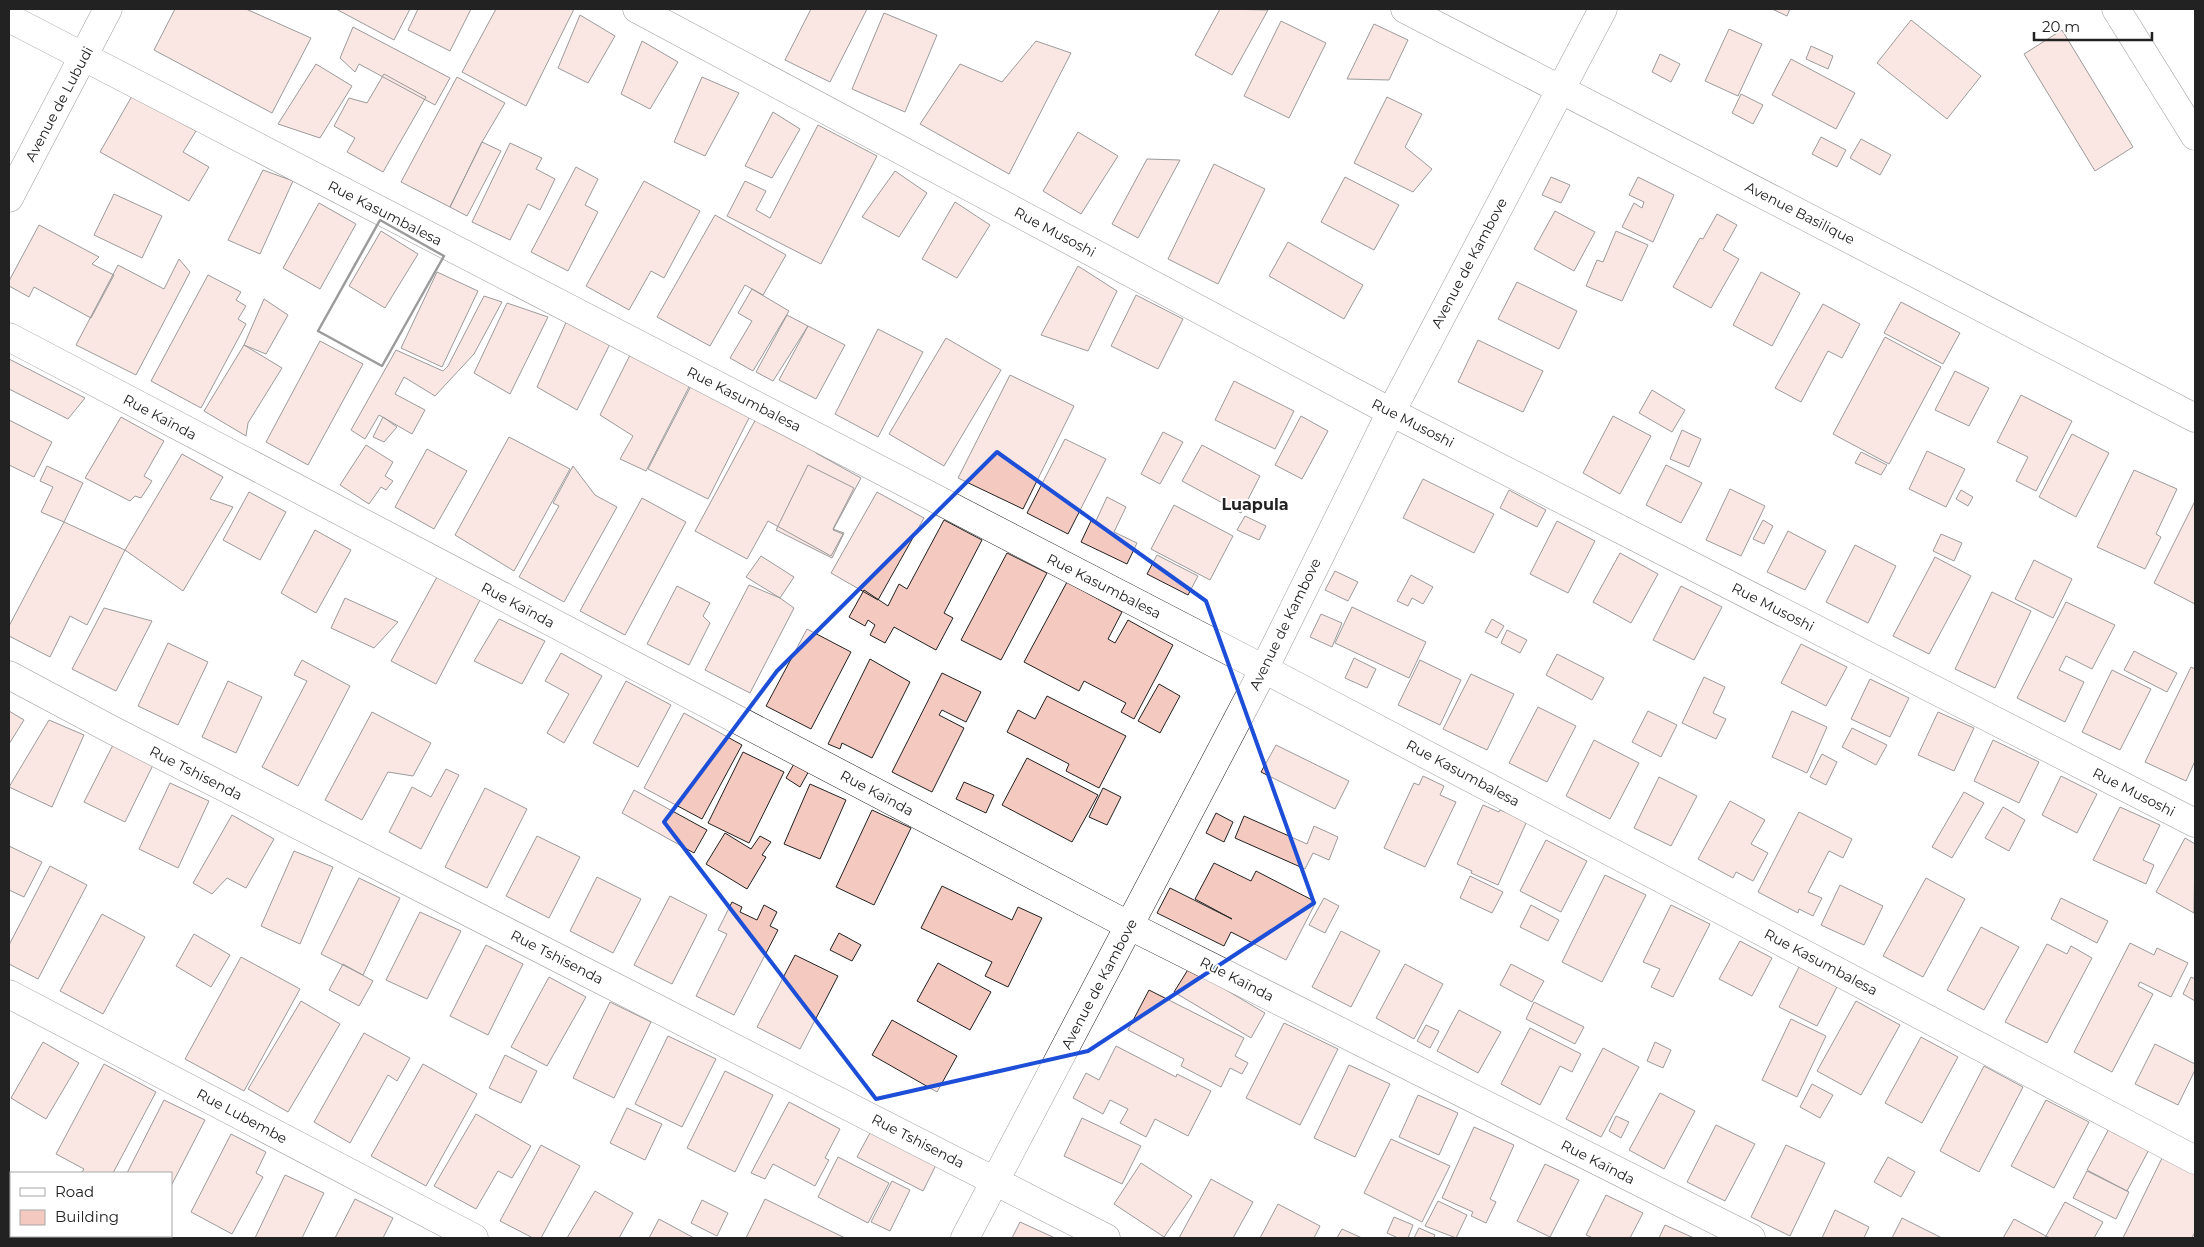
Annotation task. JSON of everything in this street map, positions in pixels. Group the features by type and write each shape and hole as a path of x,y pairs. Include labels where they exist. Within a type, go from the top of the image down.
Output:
{"street":[{"name":"Avenue de Lubudi","path":"9,198 108,9"},
{"name":"Rue Musoshi","path":"637,9 1391,412 2195,823"},
{"name":"Avenue Basilique","path":"1405,9 2195,418"},
{"name":"Avenue de Kambove","path":"965,1238 1264,669 1391,412 1603,9"},
{"path":"2116,9 2195,136"},
{"name":"Rue Kasumbalesa","path":"9,18 1264,669 2195,1160"},
{"name":"Rue Kaïnda","path":"9,337 1130,926 1751,1238"},
{"name":"Rue Tshisenda","path":"9,675 132,740 1106,1238"},
{"name":"Rue Lubembe","path":"9,994 474,1238"}],"highlighted area":[{"path":"997,452 1206,601 1314,903 1088,1051 876,1099 664,822 777,671"}],"building":[{"path":"175,9 246,9 311,38 272,113 154,50"},
{"path":"336,9 410,9 394,40"},
{"path":"418,9 471,9 450,51 408,30"},
{"path":"496,9 574,9 526,106 462,72"},
{"path":"811,9 867,9 830,82 785,60"},
{"path":"1220,9 1268,10 1232,75 1195,55"},
{"path":"1772,9 1790,9 1787,16"},
{"path":"884,13 937,35 905,112 852,89"},
{"path":"580,15 615,36 588,83 558,68"},
{"path":"1911,20 1981,76 1947,119 1877,63"},
{"path":"1281,21 1326,43 1289,118 1244,96"},
{"path":"1374,24 1408,40 1389,80 1347,79"},
{"path":"353,27 450,78 435,105 359,64 355,72 340,58"},
{"path":"1729,29 1762,44 1738,96 1705,81"},
{"path":"2062,30 2133,147 2095,171 2024,54"},
{"path":"642,41 678,62 650,109 621,94"},
{"path":"1036,41 1071,53 1009,174 920,124 960,64 1002,82"},
{"path":"1811,46 1833,56 1828,69 1806,59"},
{"path":"1660,54 1680,64 1671,82 1652,72"},
{"path":"1791,59 1855,93 1836,129 1772,95"},
{"path":"316,64 352,86 320,138 278,124"},
{"path":"384,74 426,97 383,172 347,152 355,138 334,126 349,98 367,103"},
{"path":"457,77 505,103 482,142 450,207 401,182"},
{"path":"702,77 739,93 705,156 674,142"},
{"path":"1741,94 1763,105 1753,124 1732,113"},
{"path":"132,96 196,131 183,152 209,167 189,201 100,152"},
{"path":"1387,97 1422,114 1405,147 1432,169 1413,192 1354,163"},
{"path":"773,112 800,129 772,178 745,166"},
{"path":"818,125 877,156 821,264 727,216 745,181 766,191 756,210 770,218"},
{"path":"1078,132 1118,156 1081,214 1043,191"},
{"path":"1821,137 1846,150 1837,167 1812,154"},
{"path":"1861,139 1891,155 1880,175 1850,158"},
{"path":"482,142 501,151 467,216 450,207"},
{"path":"510,143 542,158 536,169 555,179 540,210 528,204 510,240 472,222"},
{"path":"1147,159 1180,160 1138,238 1112,224"},
{"path":"1214,164 1265,189 1218,284 1168,259"},
{"path":"576,167 598,179 585,205 598,212 568,271 531,252"},
{"path":"263,170 293,181 260,254 228,240"},
{"path":"895,171 927,193 899,237 862,217"},
{"path":"1345,177 1399,205 1374,250 1321,222"},
{"path":"1551,177 1570,185 1561,203 1542,195"},
{"path":"1638,177 1674,195 1653,242 1622,227 1634,203 1642,208 1644,202 1629,195"},
{"path":"644,181 700,211 664,278 651,271 629,310 586,286"},
{"path":"114,194 162,216 142,258 94,235"},
{"path":"955,202 990,225 957,278 922,259"},
{"path":"319,203 356,224 320,289 283,268"},
{"path":"1555,211 1595,232 1574,271 1534,249"},
{"path":"1717,214 1737,225 1723,250 1739,259 1711,308 1673,287 1700,238 1703,239"},
{"path":"715,215 786,255 763,295 745,285 710,346 657,317"},
{"path":"39,225 99,257 92,264 114,275 91,318 34,287 29,297 9,286 9,281"},
{"path":"381,231 418,254 385,308 349,286"},
{"path":"1616,231 1648,245 1622,301 1586,286 1597,260 1603,262"},
{"path":"1288,242 1363,285 1344,319 1269,276"},
{"path":"179,259 190,272 136,375 76,345 118,265 164,289"},
{"path":"1078,266 1117,291 1088,351 1041,335"},
{"path":"437,272 478,291 442,367 401,348"},
{"path":"1761,272 1800,293 1772,346 1733,325"},
{"path":"208,275 241,292 236,300 246,306 238,319 246,324 201,408 151,381"},
{"path":"1517,282 1577,311 1559,349 1498,319"},
{"path":"752,289 789,311 753,371 730,358 752,321 738,313"},
{"path":"1136,295 1183,319 1158,369 1111,346"},
{"path":"484,296 502,302 474,354 435,396 404,377 395,394 425,410 412,434 379,415 365,439 351,430 396,350 443,371 448,366"},
{"path":"264,299 288,315 266,354 244,345"},
{"path":"1901,302 1960,333 1943,364 1884,333"},
{"path":"507,303 548,317 510,394 474,373"},
{"path":"1823,304 1860,324 1842,358 1828,351 1801,402 1775,388"},
{"path":"787,315 808,326 773,381 756,372"},
{"path":"568,318 611,342 577,410 537,387"},
{"path":"808,326 845,345 816,399 779,380"},
{"path":"878,329 923,352 878,437 835,414"},
{"path":"1885,337 1941,367 1889,464 1833,434"},
{"path":"946,338 1001,370 944,466 889,434"},
{"path":"1478,340 1543,371 1523,412 1458,382"},
{"path":"320,341 363,364 308,465 266,442"},
{"path":"244,345 282,368 248,423 246,436 204,411"},
{"path":"631,353 690,385 646,471 620,459 633,436 600,415"},
{"path":"9,359 85,398 68,419 9,389"},
{"path":"1955,371 1989,388 1969,426 1935,410"},
{"path":"1010,375 1074,406 1023,509 958,478"},
{"path":"1234,381 1294,411 1275,449 1215,420"},
{"path":"691,386 750,416 708,499 648,469"},
{"path":"1652,390 1685,410 1672,432 1639,413"},
{"path":"2021,395 2072,421 2036,491 2016,481 2028,457 1997,442"},
{"path":"758,415 803,439 816,453 861,478 833,530 843,534 831,556 768,521 747,559 695,531"},
{"path":"1301,416 1328,431 1302,479 1275,465"},
{"path":"1613,416 1651,436 1620,494 1583,473"},
{"path":"121,417 164,441 144,476 152,481 141,498 135,496 130,501 85,478"},
{"path":"383,417 397,427 384,442 373,437"},
{"path":"9,420 52,442 34,477 9,465"},
{"path":"1682,430 1701,439 1689,467 1670,459"},
{"path":"1163,432 1183,442 1160,484 1141,474"},
{"path":"2072,434 2109,453 2076,517 2039,497"},
{"path":"509,437 570,469 514,571 455,535"},
{"path":"1065,439 1106,459 1068,534 1027,513"},
{"path":"366,445 393,462 385,476 393,481 386,490 381,487 369,504 340,485"},
{"path":"1202,445 1260,476 1241,513 1182,481"},
{"path":"427,449 467,471 434,529 395,507"},
{"path":"1927,451 1965,469 1946,507 1909,489"},
{"path":"1861,452 1887,465 1881,475 1855,463"},
{"path":"182,454 223,477 210,499 233,507 183,591 125,550"},
{"path":"808,465 854,488 833,529 844,533 832,558 776,530"},
{"path":"1666,465 1702,483 1681,523 1646,505"},
{"path":"47,466 83,483 64,522 41,512 53,487 40,481"},
{"path":"573,466 595,495 617,507 564,602 519,577 559,506 553,503"},
{"path":"2134,470 2177,489 2156,534 2161,537 2145,569 2097,547"},
{"path":"1423,479 1494,514 1474,553 1403,518"},
{"path":"1730,489 1765,506 1741,556 1706,540"},
{"path":"1509,490 1546,510 1537,527 1500,508"},
{"path":"1961,490 1973,497 1968,506 1956,499"},
{"path":"249,492 286,512 260,560 223,540"},
{"path":"877,492 924,518 878,600 831,573"},
{"path":"1107,497 1126,507 1114,532 1137,543 1127,564 1081,542 1091,521 1095,523"},
{"path":"642,498 686,522 625,635 580,611"},
{"path":"2195,501 2195,604 2154,583"},
{"path":"1174,505 1233,536 1210,580 1151,549"},
{"path":"1245,516 1266,526 1259,540 1237,530"},
{"path":"944,520 982,540 944,613 953,618 936,650 894,627 885,643 870,635 875,625 868,620 865,626 849,617 864,590 888,606 899,584 907,589"},
{"path":"1763,520 1773,526 1764,544 1753,539"},
{"path":"1557,521 1595,541 1568,593 1530,574"},
{"path":"64,522 125,550 87,625 70,616 50,657 9,636 9,626"},
{"path":"315,530 351,550 316,613 281,593"},
{"path":"1788,531 1826,551 1805,590 1767,572"},
{"path":"1941,534 1962,543 1954,561 1933,551"},
{"path":"1855,545 1896,566 1868,623 1826,602"},
{"path":"1007,553 1047,573 1001,660 961,640"},
{"path":"1620,553 1658,574 1631,623 1593,602"},
{"path":"1157,555 1198,576 1188,595 1147,574"},
{"path":"761,556 794,577 780,598 746,577"},
{"path":"1935,557 1971,576 1929,654 1893,636"},
{"path":"2034,560 2072,579 2053,618 2015,599"},
{"path":"1335,571 1358,582 1348,601 1325,590"},
{"path":"1411,575 1433,587 1423,604 1412,598 1408,606 1397,601"},
{"path":"437,577 480,600 436,684 391,661"},
{"path":"1067,582 1122,612 1108,639 1115,643 1128,620 1173,645 1134,719 1121,712 1126,703 1084,681 1079,691 1024,662"},
{"path":"749,585 780,598 794,608 750,693 705,670"},
{"path":"677,586 710,603 703,616 710,623 689,665 647,644"},
{"path":"1681,586 1722,607 1694,660 1653,640"},
{"path":"1992,592 2031,611 1995,688 1955,669"},
{"path":"345,598 398,622 374,648 331,628"},
{"path":"2066,602 2115,625 2092,669 2066,656 2059,670 2084,682 2065,722 2017,698"},
{"path":"1352,607 1426,642 1409,678 1335,643"},
{"path":"104,608 152,621 116,691 72,669"},
{"path":"1321,614 1342,623 1332,647 1310,637"},
{"path":"499,619 545,641 522,684 474,661"},
{"path":"1492,619 1504,626 1497,638 1485,632"},
{"path":"807,629 851,652 811,729 766,706"},
{"path":"1507,630 1527,640 1520,653 1501,643"},
{"path":"168,643 208,662 178,725 138,706"},
{"path":"1801,644 1847,667 1826,706 1781,683"},
{"path":"2134,651 2177,673 2167,692 2124,670"},
{"path":"561,653 602,676 564,743 547,733 569,694 545,681"},
{"path":"1557,654 1604,678 1592,700 1546,675"},
{"path":"1354,658 1376,669 1367,688 1345,678"},
{"path":"870,659 910,682 872,758 842,743 840,749 828,744"},
{"path":"302,660 350,686 298,786 262,767 307,681 294,675"},
{"path":"1420,660 1461,680 1440,725 1398,705"},
{"path":"2191,667 2195,669 2195,761 2186,781 2145,762"},
{"path":"2112,670 2151,689 2120,750 2082,732"},
{"path":"942,673 981,692 966,722 942,710 939,715 964,728 932,792 892,772"},
{"path":"1471,674 1514,694 1487,750 1443,729"},
{"path":"1704,677 1725,687 1713,713 1726,719 1716,739 1682,723"},
{"path":"1870,679 1909,698 1890,737 1851,719"},
{"path":"228,681 262,697 236,753 202,737"},
{"path":"626,681 671,705 638,767 593,743"},
{"path":"1159,684 1180,696 1160,733 1138,721"},
{"path":"1047,696 1126,736 1099,788 1066,771 1069,764 1007,732 1018,710 1035,719"},
{"path":"1538,707 1576,726 1547,782 1509,763"},
{"path":"9,711 24,720 9,744"},
{"path":"1648,711 1677,725 1661,757 1632,742"},
{"path":"1792,711 1827,727 1807,773 1772,757"},
{"path":"372,712 431,743 413,776 388,772 362,820 325,800"},
{"path":"1938,712 1974,728 1954,771 1918,755"},
{"path":"684,713 742,745 702,819 644,788"},
{"path":"49,720 84,735 52,807 9,787"},
{"path":"1852,728 1887,745 1876,765 1842,747"},
{"path":"1594,740 1639,763 1610,819 1566,796"},
{"path":"1993,740 2039,762 2019,803 1974,781"},
{"path":"114,743 154,763 125,822 84,802"},
{"path":"1276,745 1349,781 1335,809 1261,772"},
{"path":"743,752 784,772 749,843 708,823"},
{"path":"1822,754 1837,762 1826,785 1810,777"},
{"path":"1027,758 1098,795 1072,842 1002,805"},
{"path":"795,762 810,769 800,787 786,778"},
{"path":"446,769 459,775 421,849 389,832 412,787 431,797"},
{"path":"1423,776 1444,786 1440,795 1456,802 1425,867 1384,848 1414,783 1419,785"},
{"path":"2061,776 2097,794 2077,833 2042,815"},
{"path":"1659,777 1697,796 1671,846 1634,828"},
{"path":"964,782 994,795 986,813 956,799"},
{"path":"170,783 209,801 178,868 139,849"},
{"path":"810,784 846,800 820,859 784,844"},
{"path":"485,788 527,809 487,888 445,867"},
{"path":"1103,788 1121,797 1107,825 1089,817"},
{"path":"634,790 707,830 694,853 622,813"},
{"path":"1964,792 1984,803 1952,858 1932,847"},
{"path":"1730,801 1765,820 1751,844 1768,853 1753,881 1736,872 1733,878 1698,859"},
{"path":"1483,805 1527,821 1498,885 1471,873 1472,871 1457,864"},
{"path":"2003,807 2025,820 2009,851 1985,838"},
{"path":"2120,807 2160,825 2143,860 2154,865 2146,884 2093,860"},
{"path":"872,810 911,828 874,905 836,887"},
{"path":"1799,812 1852,839 1843,858 1829,851 1808,892 1822,898 1813,916 1799,909 1798,913 1758,892"},
{"path":"1216,813 1233,822 1224,842 1206,833"},
{"path":"232,815 274,839 246,888 227,878 212,894 193,883"},
{"path":"1244,816 1307,844 1314,826 1338,837 1329,860 1313,853 1305,869 1235,838"},
{"path":"725,833 751,849 760,836 771,842 762,855 766,857 747,889 706,864"},
{"path":"537,836 580,857 549,918 506,896"},
{"path":"2185,838 2195,844 2194,913 2156,892"},
{"path":"1546,840 1587,861 1561,912 1520,891"},
{"path":"9,846 42,862 24,897 9,890"},
{"path":"294,851 333,867 300,944 261,926"},
{"path":"1214,863 1251,881 1256,871 1316,902 1286,960 1231,932 1224,946 1157,913 1170,888 1232,919 1195,899"},
{"path":"50,866 87,885 38,979 9,964 9,945"},
{"path":"1605,875 1646,895 1602,982 1562,962"},
{"path":"1470,876 1503,892 1492,913 1460,898"},
{"path":"597,877 641,899 613,953 570,931"},
{"path":"359,878 400,898 363,975 321,954"},
{"path":"1926,878 1965,899 1923,977 1883,956"},
{"path":"1840,885 1883,906 1864,945 1821,925"},
{"path":"942,886 1012,920 1018,907 1042,918 1008,987 985,976 992,962 921,928"},
{"path":"670,896 707,915 672,984 634,965"},
{"path":"1324,898 1339,906 1325,933 1309,925"},
{"path":"2061,898 2108,921 2097,943 2051,919"},
{"path":"732,902 742,907 740,912 757,920 764,905 777,912 770,926 778,930 734,1015 696,996 727,934 718,930"},
{"path":"1531,905 1559,920 1548,941 1520,927"},
{"path":"1671,905 1710,924 1673,997 1651,987 1660,969 1643,962"},
{"path":"420,912 461,931 427,999 386,980"},
{"path":"102,914 145,937 103,1014 60,991"},
{"path":"1981,927 2019,947 1984,1010 1947,990"},
{"path":"1341,931 1380,951 1351,1007 1312,987"},
{"path":"839,933 861,945 852,961 830,950"},
{"path":"194,934 230,955 211,987 176,966"},
{"path":"1740,941 1772,958 1752,996 1719,979"},
{"path":"2130,943 2154,955 2157,948 2188,963 2171,997 2140,982 2138,986 2153,994 2112,1072 2074,1052"},
{"path":"2047,944 2067,954 2071,946 2092,958 2047,1043 2005,1022"},
{"path":"486,945 523,964 488,1035 450,1016"},
{"path":"795,955 838,976 800,1049 757,1027"},
{"path":"241,957 300,989 244,1091 185,1059"},
{"path":"938,963 991,992 970,1030 917,1001"},
{"path":"343,964 373,981 359,1006 329,990"},
{"path":"1405,964 1443,984 1414,1039 1376,1018"},
{"path":"1511,964 1544,981 1532,1002 1500,985"},
{"path":"1799,967 1837,987 1817,1026 1779,1007"},
{"path":"1189,968 1265,1013 1251,1038 1174,992"},
{"path":"549,977 586,997 547,1066 511,1047"},
{"path":"2191,977 2195,979 2195,1001 2183,994"},
{"path":"1149,990 1244,1038 1235,1056 1248,1063 1242,1074 1230,1068 1221,1087 1181,1066 1184,1059 1128,1030"},
{"path":"301,1001 340,1024 288,1112 248,1089"},
{"path":"1856,1001 1900,1025 1861,1095 1817,1071"},
{"path":"610,1002 651,1022 614,1098 573,1078"},
{"path":"1534,1002 1584,1027 1575,1044 1526,1019"},
{"path":"1459,1010 1501,1032 1478,1073 1437,1051"},
{"path":"1791,1019 1826,1036 1797,1097 1762,1080"},
{"path":"892,1020 957,1056 937,1092 872,1055"},
{"path":"1284,1023 1338,1049 1300,1125 1246,1098"},
{"path":"1426,1025 1439,1031 1430,1048 1417,1041"},
{"path":"1530,1028 1581,1054 1572,1072 1560,1066 1540,1105 1501,1084"},
{"path":"364,1033 410,1058 397,1081 388,1075 350,1143 314,1122"},
{"path":"668,1036 716,1059 682,1127 635,1104"},
{"path":"1921,1037 1958,1057 1922,1123 1885,1103"},
{"path":"43,1042 79,1063 46,1119 11,1098"},
{"path":"1655,1042 1671,1050 1663,1068 1647,1061"},
{"path":"2155,1044 2195,1064 2195,1070 2178,1105 2135,1084"},
{"path":"1116,1046 1176,1077 1177,1074 1211,1091 1188,1136 1155,1119 1146,1137 1120,1123 1128,1109 1110,1100 1103,1114 1073,1098 1086,1073 1099,1080"},
{"path":"1603,1048 1639,1067 1601,1137 1566,1119"},
{"path":"505,1055 537,1071 521,1103 489,1088"},
{"path":"104,1064 156,1092 114,1172 82,1172 84,1169 56,1154"},
{"path":"423,1064 477,1094 426,1186 371,1156"},
{"path":"1349,1065 1390,1084 1355,1157 1314,1138"},
{"path":"1984,1066 2023,1087 1979,1172 1940,1151"},
{"path":"725,1071 773,1095 735,1172 687,1148"},
{"path":"1812,1084 1833,1095 1820,1118 1800,1107"},
{"path":"1660,1093 1695,1111 1664,1169 1629,1150"},
{"path":"1418,1095 1458,1113 1439,1155 1399,1137"},
{"path":"164,1100 205,1120 172,1184 172,1172 128,1172"},
{"path":"2046,1100 2089,1122 2054,1188 2011,1166"},
{"path":"789,1102 840,1129 825,1158 829,1160 815,1186 773,1164 765,1179 751,1173"},
{"path":"627,1108 662,1124 645,1160 610,1143"},
{"path":"476,1114 531,1146 512,1178 498,1171 476,1209 434,1186"},
{"path":"1616,1116 1629,1122 1621,1138 1609,1131"},
{"path":"1082,1118 1141,1146 1122,1184 1064,1156"},
{"path":"2112,1123 2152,1144 2127,1191 2087,1170"},
{"path":"1716,1125 1755,1144 1725,1201 1687,1182"},
{"path":"1474,1127 1514,1145 1490,1199 1496,1202 1486,1223 1471,1216 1473,1212 1442,1198"},
{"path":"871,1131 936,1165 923,1191 857,1157"},
{"path":"231,1134 266,1152 256,1173 263,1177 232,1234 191,1212"},
{"path":"1391,1139 1450,1166 1422,1222 1364,1193"},
{"path":"541,1145 580,1166 541,1238 533,1238 500,1221"},
{"path":"1786,1145 1825,1163 1790,1236 1751,1217"},
{"path":"2163,1156 2195,1171 2195,1232 2192,1238 2123,1238"},
{"path":"838,1157 889,1183 868,1223 818,1197"},
{"path":"1888,1157 1915,1172 1901,1197 1874,1182"},
{"path":"1141,1163 1192,1196 1164,1237 1114,1204"},
{"path":"1545,1164 1579,1180 1550,1237 1517,1221"},
{"path":"2087,1171 2129,1192 2116,1219 2073,1198"},
{"path":"285,1175 324,1193 302,1238 255,1238"},
{"path":"1211,1179 1253,1202 1233,1238 1179,1238"},
{"path":"892,1181 910,1190 890,1231 871,1222"},
{"path":"595,1191 633,1213 619,1238 567,1238"},
{"path":"1606,1195 1643,1213 1630,1238 1593,1238 1586,1235"},
{"path":"355,1199 393,1218 383,1238 335,1238"},
{"path":"765,1199 845,1238 746,1238"},
{"path":"702,1200 728,1213 717,1236 691,1223"},
{"path":"1438,1201 1467,1215 1456,1238 1425,1226"},
{"path":"2065,1202 2103,1222 2094,1238 2050,1238 2046,1236"},
{"path":"1278,1204 1320,1226 1314,1238 1260,1238"},
{"path":"1835,1210 1869,1227 1864,1238 1822,1238"},
{"path":"1394,1217 1413,1225 1408,1238 1398,1238 1387,1233"},
{"path":"1902,1218 1942,1238 1892,1238"},
{"path":"659,1219 694,1238 649,1238"},
{"path":"2014,1219 2046,1236 2045,1238 2003,1238"},
{"path":"1020,1222 1055,1238 1012,1238"},
{"path":"1665,1225 1694,1238 1659,1238"},
{"path":"1419,1228 1435,1235 1434,1238 1414,1238"},
{"path":"1342,1229 1362,1238 1337,1238"},
{"path":"52,1237 54,1238 13,1238"}],"wall":[{"path":"380,220 444,256 382,366 318,331 380,220"}],"district":[{"name":"Luapula","path":"1255,504"}]}
